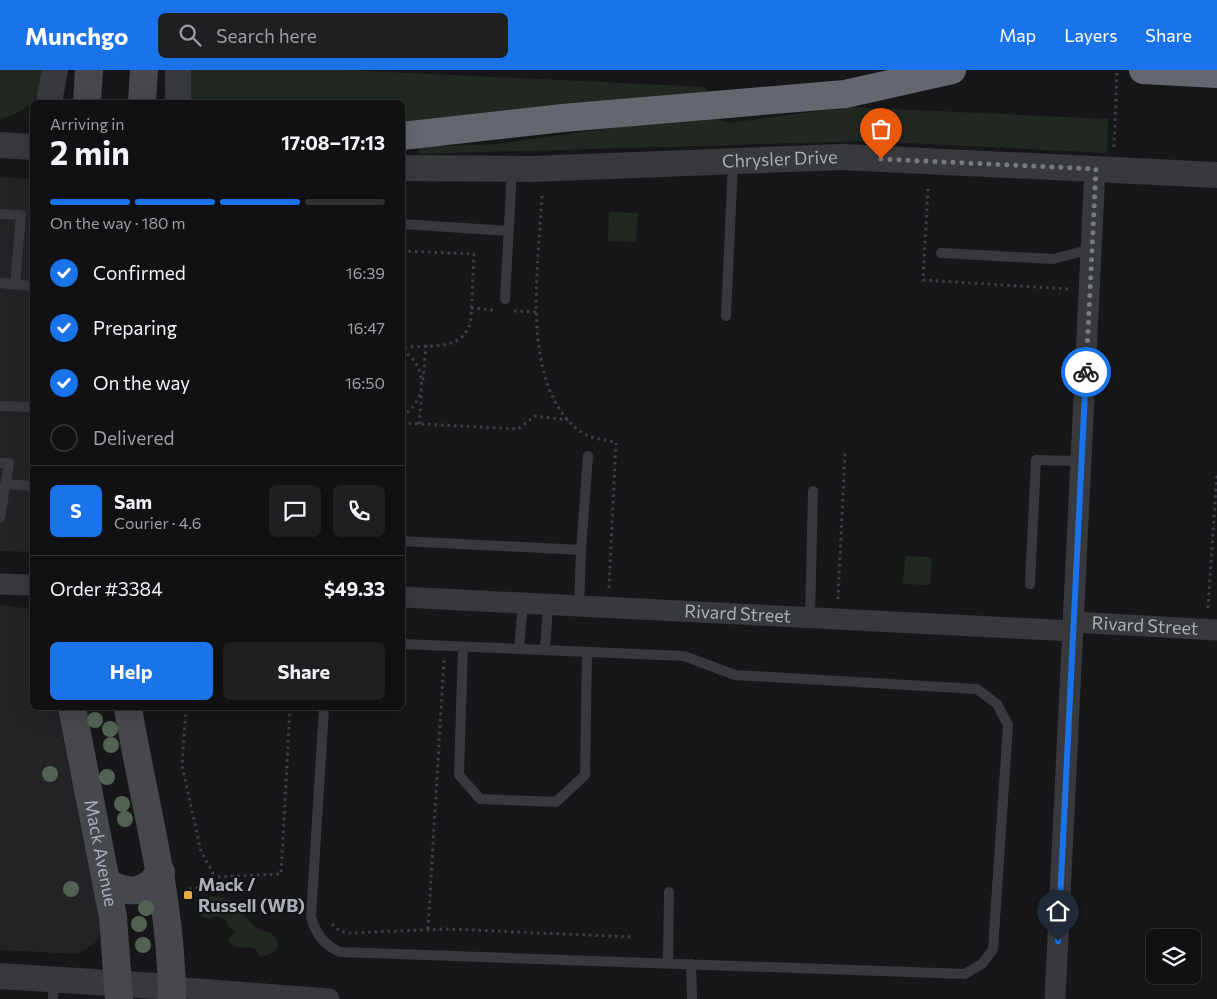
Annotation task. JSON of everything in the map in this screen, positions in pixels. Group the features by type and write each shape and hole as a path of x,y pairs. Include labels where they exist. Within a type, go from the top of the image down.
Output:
{"highway":[{"path":"405,136 563,118 845,94 952,70"},
{"path":"1143,70 1217,74"}],"main road":[{"name":"Mack Avenue","path":"72,710 113,917 120,991"},
{"path":"128,710 161,872 170,933 172,993"},
{"path":"106,882 120,890 139,891 152,884 161,872"}],"street":[{"name":"Chrysler Drive","path":"405,168 512,169 842,157 1105,163 1217,175"},
{"path":"1056,999 1092,249 1105,163"},
{"path":"0,584 30,585"},
{"name":"Rivard Street","path":"405,597 810,618 1073,626 1212,622"},
{"path":"0,976 54,989 329,999"}],"lane":[{"path":"726,316 733,161"},
{"path":"505,299 512,169"},
{"path":"0,214 21,215 15,284"},
{"path":"405,224 509,230"},
{"path":"941,253 1053,259 1092,249"},
{"path":"0,283 30,286"},
{"path":"0,406 30,407"},
{"path":"579,606 588,456"},
{"path":"1030,584 1036,460 1081,461"},
{"path":"0,463 9,463 0,518"},
{"path":"5,484 30,486"},
{"path":"810,618 813,491"},
{"path":"405,541 581,550"},
{"path":"519,649 523,603"},
{"path":"545,650 548,604"},
{"path":"324,710 311,917 314,930 329,948 340,952 965,974 982,963 993,949 1008,725 997,704 978,689 735,674 684,656 405,644"},
{"path":"463,647 460,775 480,799 556,802 585,775 587,653"},
{"path":"668,963 669,892"},
{"path":"691,964 692,999"}],"path":[{"path":"1105,163 1114,126 1117,70"},
{"path":"542,196 536,323 545,380 560,410 577,429 592,438 616,442 609,591"},
{"path":"405,250 474,254 469,328 458,342 450,345 426,345 405,348"},
{"path":"419,424 426,345"},
{"path":"405,351 412,356 419,366 423,383 413,407 405,414"},
{"path":"405,423 518,429 535,416 568,420"},
{"path":"838,602 845,452"},
{"path":"1212,622 1217,473"},
{"path":"428,929 444,658"},
{"path":"186,710 182,766 201,851 215,877"},
{"path":"189,889 202,887 215,877 281,874 290,710"},
{"path":"328,918 330,923 340,930 349,933 428,929 634,937"}],"shaded area":[{"path":"0,70 42,70 39,91 33,100 30,100 28,106 17,113 0,119"},
{"path":"189,70 347,70 706,87 705,95 405,127 405,100 189,100"},
{"path":"849,107 1108,119 1107,153 868,141 418,154 420,147 496,144 706,115 729,123"},
{"path":"0,177 30,179 30,552 0,551"},
{"path":"609,212 638,213 636,242 608,241"},
{"path":"906,556 929,557 932,560 930,585 902,584"},
{"path":"0,605 30,609 30,710 57,710 102,929 96,942 78,954 0,950"},
{"path":"211,896 231,901 254,926 270,932 277,939 278,947 272,953 261,957 254,948 234,947 228,939 236,932 228,927 225,919 216,916 209,919 202,917 202,904"}],"way so far":[{"path":"881,159 1096,169 1086,372"}],"place":[{"name":"Mack / Russell (WB)","path":"188,895"}],"route":[{"path":"1058,941 1086,372"}]}
